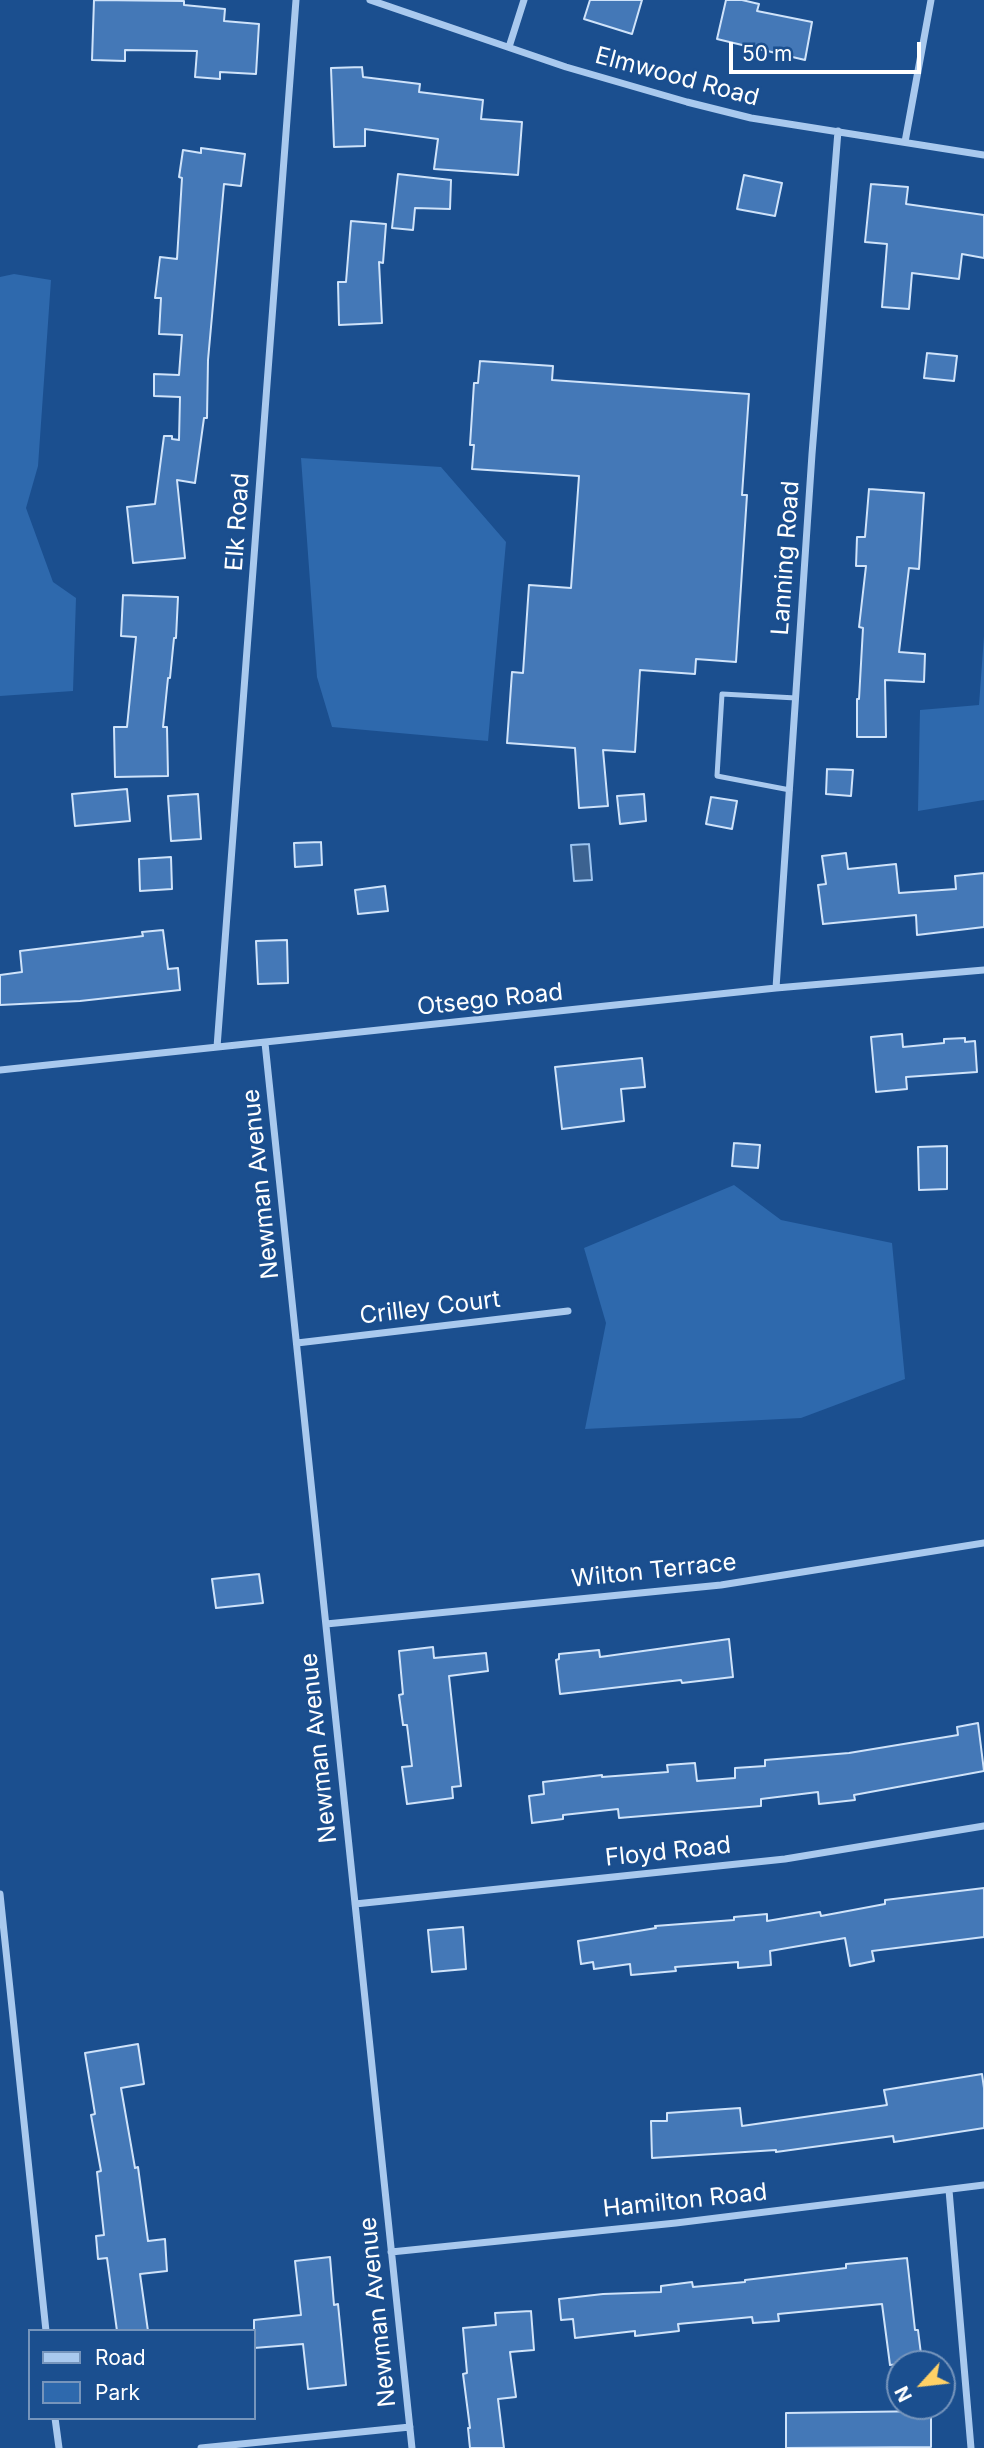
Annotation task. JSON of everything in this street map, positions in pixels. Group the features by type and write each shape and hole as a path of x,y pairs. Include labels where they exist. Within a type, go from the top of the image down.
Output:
{"street":[{"name":"Elk Road","path":"216,1047 296,0"},
{"name":"Elmwood Road","path":"370,0 623,85 687,102 751,118 984,155"},
{"path":"509,47 524,0"},
{"path":"905,142 931,0"},
{"name":"Lanning Road","path":"776,988 811,468 838,131"},
{"name":"Otsego Road","path":"0,1070 776,988 984,970"},
{"name":"Newman Avenue","path":"265,1043 412,2448"},
{"name":"Crilley Court","path":"297,1343 568,1311"},
{"name":"Wilton Terrace","path":"326,1624 721,1585 984,1543"},
{"name":"Floyd Road","path":"355,1904 785,1859 984,1826"},
{"path":"0,1894 46,2329"},
{"name":"Hamilton Road","path":"391,2252 676,2223 984,2185"},
{"path":"950,2190 971,2448"},
{"path":"55,2420 58,2448"},
{"path":"201,2448 410,2427"}],"lane":[{"path":"790,790 717,776 718,749 722,694 796,698"}],"green space":[{"path":"14,274 51,280 38,466 26,508 53,582 76,598 73,691 0,696 0,277"},
{"path":"301,458 441,467 506,542 488,741 332,727 317,677"},
{"path":"984,636 984,800 918,811 920,710 979,705"},
{"path":"734,1185 781,1220 892,1243 905,1379 801,1418 585,1429 606,1323 584,1248"}],"shaded area":[{"path":"589,844 592,880 574,881 571,845"}],"building":[{"path":"94,0 184,1 184,5 225,9 224,21 259,24 256,74 220,72 220,79 195,77 197,51 125,50 125,61 92,60"},
{"path":"590,0 642,0 632,34 584,19"},
{"path":"726,0 759,4 757,11 812,22 805,60 717,39"},
{"path":"362,67 363,77 420,84 419,92 483,100 481,119 522,122 518,175 434,169 438,139 365,129 365,146 334,147 331,68"},
{"path":"201,148 245,154 241,186 224,184 208,360 207,418 204,418 195,483 177,480 185,558 133,563 127,507 155,504 164,436 179,440 180,397 154,396 154,374 179,375 182,335 159,334 161,298 155,298 160,257 177,259 182,178 179,177 183,150 201,153"},
{"path":"398,174 451,180 450,209 415,208 413,230 392,228"},
{"path":"744,175 782,183 775,216 737,209"},
{"path":"871,184 908,187 906,204 984,215 984,258 962,254 959,279 912,273 909,309 882,307 887,244 865,242"},
{"path":"351,221 386,224 383,263 379,262 382,323 339,325 338,282 346,282"},
{"path":"927,353 957,356 954,381 924,378"},
{"path":"480,361 553,366 552,380 749,394 742,495 747,495 736,662 696,659 695,674 640,670 635,752 603,750 608,806 579,808 575,748 507,743 512,672 523,673 529,585 571,588 579,476 472,469 474,445 470,445 474,383 478,383"},
{"path":"869,489 924,493 919,569 909,568 899,652 925,654 924,682 885,680 886,737 857,737 863,628 859,627 866,566 856,566 857,537 865,537"},
{"path":"123,595 178,597 176,638 168,678 163,727 167,727 168,776 115,777 114,727 127,727 136,637 121,636"},
{"path":"827,769 853,770 851,796 826,794"},
{"path":"127,789 130,821 75,826 72,794"},
{"path":"198,794 201,839 171,841 168,796"},
{"path":"644,794 646,821 620,824 617,796"},
{"path":"711,797 737,801 732,829 706,824"},
{"path":"321,842 322,865 295,867 294,843"},
{"path":"846,853 848,869 896,864 899,893 956,889 955,876 984,873 984,927 917,935 916,915 823,924 818,885 826,884 822,856"},
{"path":"171,857 172,889 140,891 139,859"},
{"path":"385,886 388,911 358,914 355,890"},
{"path":"163,930 168,969 178,968 180,990 80,1001 0,1005 0,975 22,972 20,951 143,936 142,932"},
{"path":"287,940 288,983 258,984 256,941"},
{"path":"902,1034 903,1047 944,1043 944,1039 965,1038 965,1042 975,1041 977,1072 906,1077 907,1089 876,1092 871,1037"},
{"path":"642,1058 645,1087 621,1089 624,1121 562,1129 555,1067"},
{"path":"734,1143 760,1145 758,1168 732,1166"},
{"path":"947,1146 947,1189 919,1190 918,1147"},
{"path":"259,1574 263,1603 216,1608 212,1579"},
{"path":"729,1639 733,1677 560,1694 556,1660 559,1659 559,1654 599,1650 600,1657"},
{"path":"433,1647 434,1658 486,1653 488,1671 449,1676 461,1786 452,1787 453,1798 407,1804 402,1767 412,1766 407,1725 403,1725 399,1695 403,1694 399,1651"},
{"path":"978,1723 984,1771 854,1795 855,1800 819,1804 818,1792 761,1799 761,1806 619,1818 618,1809 563,1815 563,1819 532,1823 529,1796 544,1794 543,1782 602,1775 668,1772 667,1765 695,1763 697,1781 735,1778 735,1768 765,1766 765,1760 849,1753 958,1735 957,1727"},
{"path":"984,1888 984,1937 872,1951 874,1961 850,1966 845,1938 770,1951 771,1965 738,1968 738,1962 675,1967 676,1971 631,1975 630,1964 594,1969 593,1962 581,1964 578,1941 656,1928 655,1926 734,1920 734,1917 767,1914 767,1921 820,1912 821,1916 885,1904 885,1900"},
{"path":"463,1927 466,1969 432,1972 428,1930"},
{"path":"138,2044 144,2084 121,2088 135,2168 138,2167 148,2241 165,2239 167,2271 140,2274 148,2329 117,2329 107,2258 98,2259 96,2236 104,2235 97,2172 101,2171 91,2115 95,2114 85,2053"},
{"path":"982,2074 984,2128 894,2142 893,2136 776,2152 652,2158 651,2121 667,2121 667,2113 740,2108 742,2126 887,2105 884,2090"},
{"path":"330,2257 334,2305 338,2304 346,2385 308,2389 303,2344 256,2348 254,2320 301,2315 295,2261"},
{"path":"907,2258 915,2330 918,2330 920,2350 888,2350 882,2304 778,2314 779,2321 753,2323 752,2317 678,2324 679,2331 635,2336 635,2331 575,2338 573,2319 561,2320 559,2299 661,2292 661,2286 692,2282 693,2287 745,2282 846,2268 846,2264"},
{"path":"531,2311 534,2350 510,2352 516,2397 498,2399 504,2448 470,2448 463,2374 467,2373 463,2328 496,2325 495,2313"},
{"path":"886,2412 886,2420 931,2420 931,2447 786,2448 786,2413"}]}
